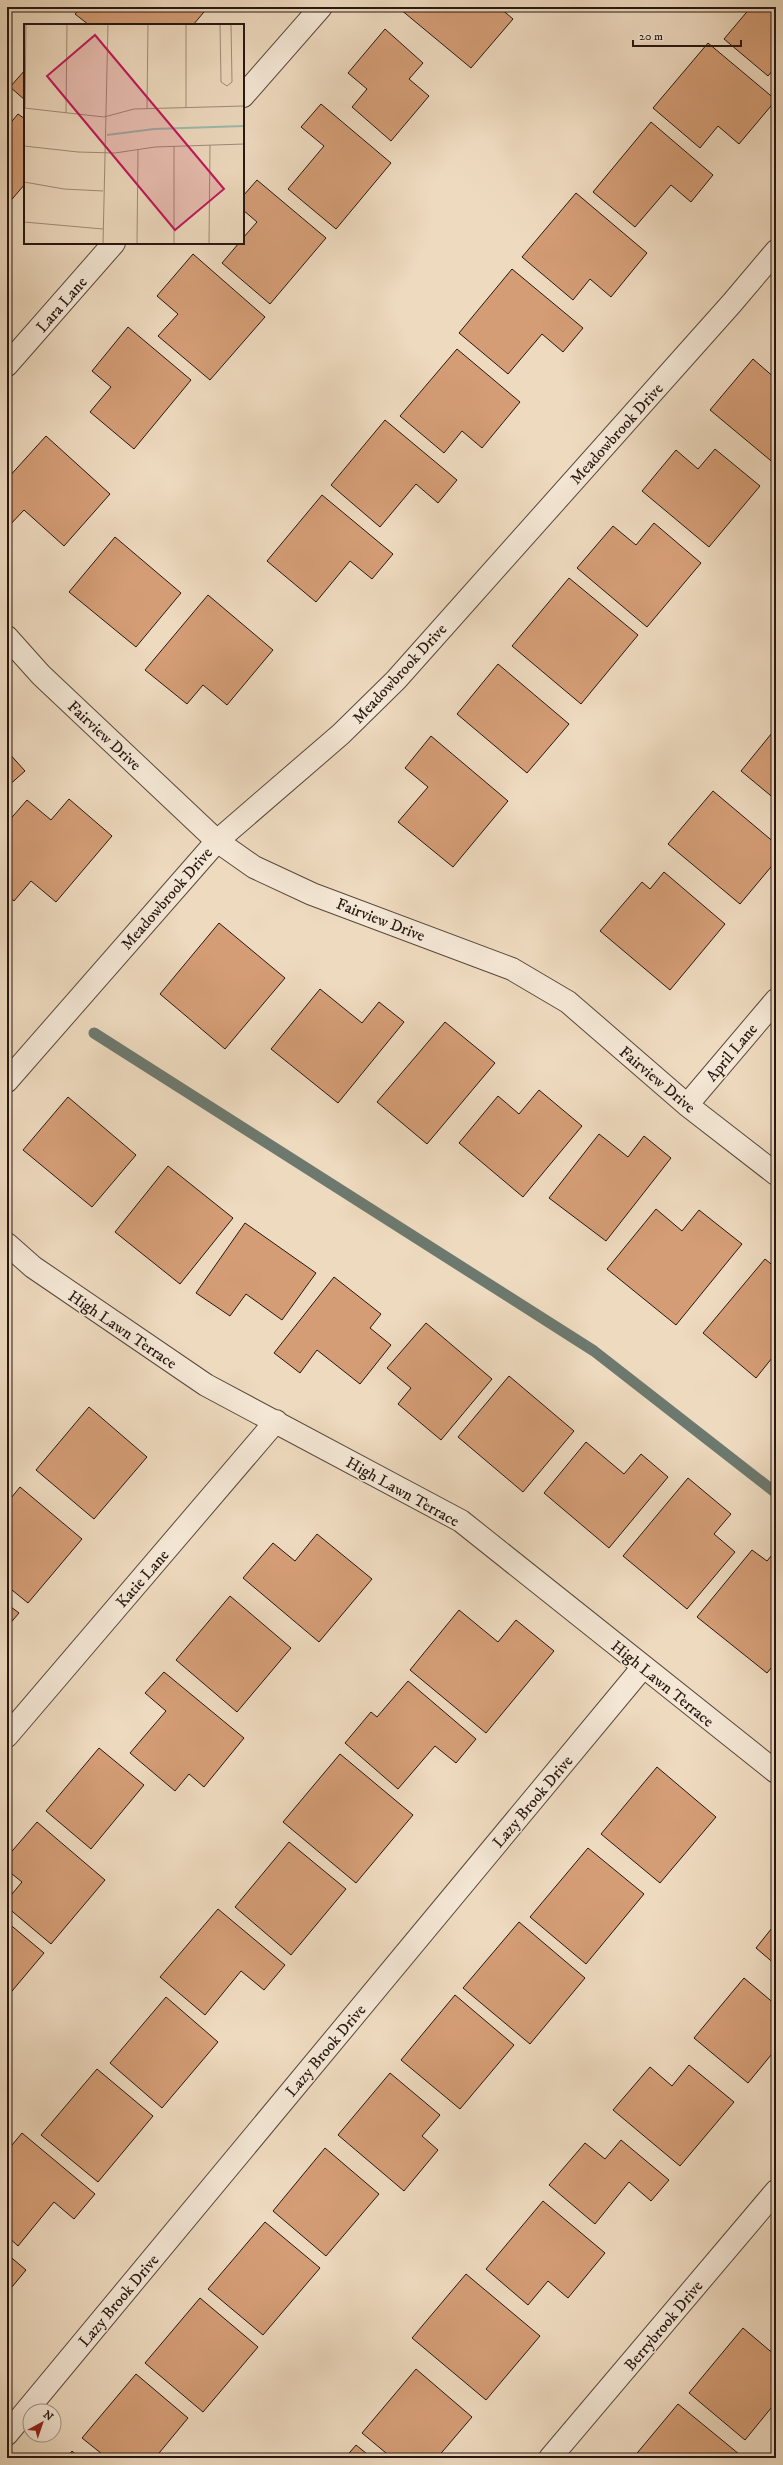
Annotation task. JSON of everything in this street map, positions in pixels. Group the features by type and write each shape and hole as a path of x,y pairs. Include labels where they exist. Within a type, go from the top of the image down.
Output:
{"street":[{"path":"244,95 321,7"},
{"name":"Lara Lane","path":"7,365 113,244"},
{"name":"Meadowbrook Drive","path":"7,1081 217,841 341,734 396,680 732,303 776,251"},
{"name":"Fairview Drive","path":"7,637 41,675 217,841 254,867 312,894 512,969 568,1002 687,1104 776,1174"},
{"name":"April Lane","path":"687,1104 776,1000"},
{"name":"High Lawn Terrace","path":"7,1244 33,1268 206,1385 276,1421 461,1522 776,1772"},
{"name":"Katie Lane","path":"7,1736 276,1421"},
{"name":"Lazy Brook Drive","path":"7,2434 643,1667"},
{"name":"Berrybrook Drive","path":"550,2458 776,2191"}],"building":[{"path":"81,7 198,7 204,12 194,24 88,24 75,14"},
{"path":"402,7 499,7 513,19 471,68 400,9"},
{"path":"751,7 776,7 776,66 768,76 724,39"},
{"path":"385,29 423,63 409,79 429,96 391,141 352,107 367,89 348,73"},
{"path":"708,43 776,100 739,144 718,126 700,148 653,108"},
{"path":"24,71 24,99 10,87"},
{"path":"321,104 391,163 336,229 288,189 324,146 301,127"},
{"path":"18,114 24,118 24,185 7,205 7,127"},
{"path":"651,122 713,175 691,202 671,185 635,227 593,192"},
{"path":"257,180 326,238 270,304 222,263 238,244 244,244 244,237 257,222 244,211 244,195"},
{"path":"576,193 647,253 611,297 590,279 573,300 522,257"},
{"path":"193,254 265,317 210,380 158,336 178,314 157,296"},
{"path":"512,269 583,328 563,352 542,334 508,374 459,333"},
{"path":"128,327 191,380 134,449 90,412 111,387 92,371"},
{"path":"457,349 520,402 482,448 462,431 444,453 400,416"},
{"path":"753,359 776,379 776,465 710,410"},
{"path":"385,420 457,480 438,503 416,484 380,527 331,485"},
{"path":"46,436 110,494 64,546 24,510 7,528 7,479"},
{"path":"715,449 760,486 709,547 642,491 676,450 698,469"},
{"path":"322,495 393,554 372,579 350,561 316,602 267,561"},
{"path":"654,523 701,563 647,627 577,568 613,526 636,545"},
{"path":"115,537 181,593 136,647 69,592"},
{"path":"569,578 638,635 581,704 512,646"},
{"path":"208,595 273,650 227,705 203,685 187,704 145,670"},
{"path":"498,664 569,724 527,773 457,714"},
{"path":"776,728 776,800 741,771"},
{"path":"431,736 508,801 453,867 398,822 428,787 405,768"},
{"path":"7,751 25,771 7,787"},
{"path":"713,791 776,844 776,861 740,904 668,844"},
{"path":"69,799 112,836 56,902 31,881 14,901 7,895 7,823 27,800 51,820"},
{"path":"664,872 725,924 670,990 600,931 642,882 650,889"},
{"path":"219,923 285,978 225,1049 160,994"},
{"path":"320,989 362,1023 379,1002 404,1022 338,1103 271,1049"},
{"path":"445,1022 495,1063 427,1144 377,1102"},
{"path":"539,1090 582,1126 523,1197 459,1143 498,1096 519,1114"},
{"path":"68,1097 136,1155 92,1207 23,1150"},
{"path":"599,1134 628,1157 644,1136 671,1158 606,1241 549,1198"},
{"path":"168,1166 233,1218 180,1284 115,1232"},
{"path":"656,1209 682,1231 699,1210 742,1244 676,1325 607,1269"},
{"path":"245,1223 316,1273 282,1320 246,1294 230,1316 196,1293"},
{"path":"765,1259 776,1268 776,1353 756,1378 703,1333"},
{"path":"334,1277 381,1314 370,1328 391,1345 360,1384 317,1350 300,1373 274,1353"},
{"path":"426,1323 492,1379 441,1440 398,1404 411,1388 387,1368"},
{"path":"509,1376 574,1431 523,1492 458,1437"},
{"path":"89,1407 147,1457 94,1519 36,1470"},
{"path":"586,1442 624,1474 641,1454 668,1477 609,1548 544,1493"},
{"path":"688,1478 731,1514 714,1534 735,1552 687,1609 623,1556"},
{"path":"20,1487 82,1539 28,1603 7,1586 7,1503"},
{"path":"317,1534 372,1579 319,1642 243,1578 273,1543 295,1561"},
{"path":"752,1550 767,1561 776,1550 776,1662 767,1673 697,1617"},
{"path":"230,1596 291,1648 237,1712 176,1660"},
{"path":"7,1604 19,1613 7,1627"},
{"path":"459,1610 498,1642 516,1620 554,1651 486,1733 410,1670"},
{"path":"164,1672 244,1738 204,1787 189,1774 175,1791 130,1753 166,1711 145,1693"},
{"path":"408,1681 476,1739 456,1763 435,1746 398,1789 345,1743 371,1712 377,1717"},
{"path":"99,1748 144,1785 91,1849 46,1811"},
{"path":"340,1754 413,1815 356,1883 283,1822"},
{"path":"657,1767 716,1817 660,1883 601,1834"},
{"path":"37,1822 105,1880 51,1944 7,1907 7,1900 22,1882 7,1870 7,1857"},
{"path":"289,1842 346,1889 291,1955 235,1907"},
{"path":"588,1848 644,1894 586,1964 530,1917"},
{"path":"218,1909 285,1965 264,1990 241,1971 205,2015 160,1977"},
{"path":"7,1922 44,1953 7,1997"},
{"path":"519,1922 585,1978 530,2044 463,1988"},
{"path":"776,1923 776,1965 756,1948"},
{"path":"744,1978 776,2005 776,2049 748,2083 694,2038"},
{"path":"455,1995 514,2045 460,2109 401,2060"},
{"path":"166,1997 218,2042 162,2108 110,2063"},
{"path":"689,2065 734,2102 680,2166 613,2110 650,2067 672,2086"},
{"path":"97,2069 153,2116 98,2182 41,2135"},
{"path":"390,2073 440,2115 422,2136 438,2150 404,2191 338,2135"},
{"path":"22,2133 95,2194 74,2219 54,2202 18,2246 7,2236 7,2151"},
{"path":"621,2140 669,2180 651,2201 629,2182 595,2224 549,2185 585,2143 605,2159"},
{"path":"325,2148 379,2194 326,2256 273,2211"},
{"path":"543,2201 605,2253 568,2298 548,2281 528,2305 486,2269"},
{"path":"265,2222 320,2268 263,2335 208,2289"},
{"path":"7,2254 26,2270 7,2293"},
{"path":"466,2274 540,2336 486,2400 412,2338"},
{"path":"200,2298 258,2347 203,2412 145,2363"},
{"path":"743,2328 776,2356 776,2402 745,2440 689,2393"},
{"path":"416,2369 472,2417 437,2458 392,2458 362,2433"},
{"path":"136,2374 188,2418 155,2458 107,2458 82,2438"},
{"path":"678,2404 739,2454 736,2458 633,2458"},
{"path":"356,2445 372,2458 345,2458"},
{"path":"72,2451 80,2458 67,2458"}],"waterway":[{"path":"94,1033 594,1351 776,1493"}]}
